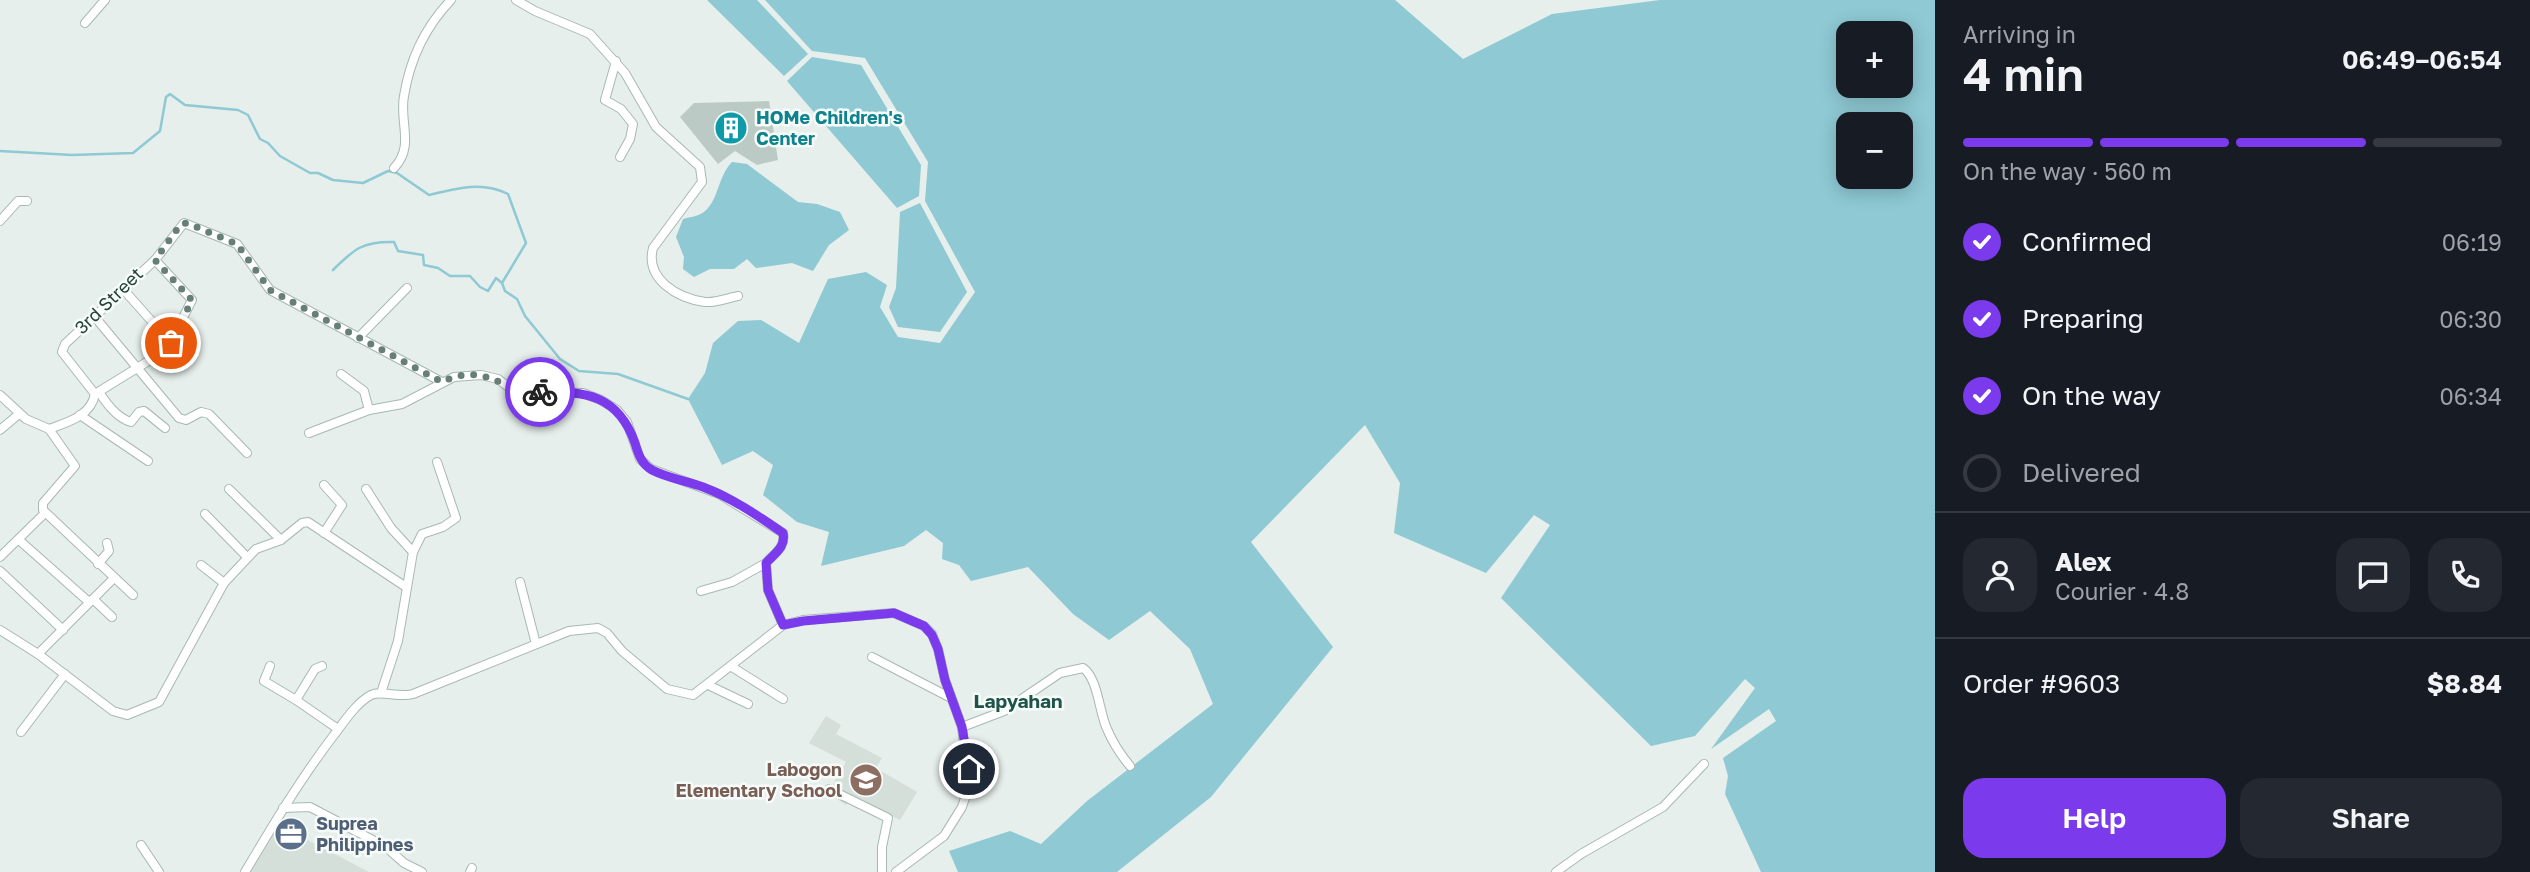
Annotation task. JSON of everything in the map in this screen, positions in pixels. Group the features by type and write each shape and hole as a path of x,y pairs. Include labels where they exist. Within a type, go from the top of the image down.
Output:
{"street":[{"path":"85,23 105,0"},
{"path":"394,168 403,156 405,147 404,96 419,46 426,28 450,0"},
{"path":"516,0 590,34 616,61 656,127 696,162 702,174 702,182 653,248 650,259 654,275 663,284 708,303 738,296"},
{"path":"616,61 605,100 621,109 633,124 631,139 620,157"},
{"path":"0,221 18,201 27,201"},
{"name":"3rd Street","path":"97,393 62,352 65,344 155,260 181,224 187,223 237,244 270,290 358,338"},
{"path":"49,429 80,415 93,404 97,393 163,352 171,343 192,300 155,260"},
{"path":"407,288 358,338 442,382"},
{"path":"123,289 171,343"},
{"path":"94,316 179,418 186,420 201,412 209,414 247,453"},
{"path":"341,374 364,391 369,410"},
{"path":"309,433 369,410 402,404 454,377 481,375 498,379 511,389 583,393 601,400 617,410 627,422 640,459 651,470 719,494 783,533 785,541 766,563 732,582 701,591"},
{"path":"97,393 124,420 131,422 139,412 144,411 165,429"},
{"path":"0,395 19,414 49,429 75,466 43,503 46,513 133,595"},
{"path":"0,430 19,414"},
{"path":"80,415 148,461"},
{"path":"381,693 398,641 413,552 422,534 443,527 456,518 437,461"},
{"path":"324,485 342,504 324,533"},
{"path":"229,489 281,540"},
{"path":"366,489 391,528 413,552"},
{"path":"0,557 46,513"},
{"path":"205,514 247,557"},
{"path":"0,630 38,654 118,714 127,715 159,702 224,583 247,557 256,549 281,540 305,521 406,587"},
{"path":"19,540 112,617"},
{"path":"98,564 109,551 107,543"},
{"path":"766,563 768,590 783,625"},
{"path":"201,565 224,583"},
{"path":"0,571 63,630"},
{"path":"38,654 114,578"},
{"path":"520,582 537,644"},
{"path":"245,872 282,808 338,729 371,695 381,693 403,697 414,694 569,631 598,628 607,633 622,651 667,689 693,695 783,625 894,613 910,618 932,635 962,727 969,786 962,807 944,836 896,872"},
{"path":"872,657 951,698"},
{"path":"270,666 264,681 338,729"},
{"path":"296,700 315,669 323,666"},
{"path":"732,667 783,699"},
{"path":"962,727 1004,711 1060,673 1083,668 1088,671 1106,727 1117,751 1130,766"},
{"path":"20,732 65,674"},
{"path":"708,685 748,704"},
{"path":"1556,872 1581,854 1662,807 1704,764"},
{"path":"829,789 887,818 889,822 882,847 882,872"},
{"path":"282,808 310,807 386,847 404,863 422,872"},
{"path":"141,845 159,872"}],"shaded area":[{"name":"Labogon Elementary School","path":"826,716 841,725 836,734 882,758 876,768 917,792 900,820 854,796 846,805 828,793 846,762 809,743"},
{"path":"283,817 307,828 302,837 369,872 250,872"}],"water":[{"path":"707,0 757,0 808,54 784,76"},
{"path":"765,0 1395,0 1463,59 1552,14 1660,0 1935,0 1935,872 1761,872 1725,794 1728,776 1723,758 1776,721 1769,709 1711,749 1755,688 1745,679 1695,736 1651,746 1501,598 1550,525 1534,515 1486,573 1394,533 1400,483 1365,425 1251,542 1333,647 1211,797 1117,872 958,872 949,851 1010,831 1041,844 1087,801 1213,704 1190,649 1150,611 1109,640 1073,614 1028,567 971,581 959,565 942,559 943,543 926,530 904,546 821,566 829,532 797,522 763,495 773,465 753,451 722,465 688,399 705,373 713,343 738,321 761,320 799,343 828,279 866,272 887,285 880,307 898,337 940,343 975,292 925,201 928,162 865,58 812,51"},
{"path":"812,57 861,65 921,165 919,196 897,208 787,81"},
{"path":"732,162 747,164 798,202 817,204 840,212 849,230 829,245 813,271 792,263 756,268 747,259 734,269 710,269 694,277 683,269 684,257 676,237 683,219 700,214 710,206"},
{"path":"920,203 967,292 940,332 898,327 889,307 896,288 900,212"}],"building":[{"name":"HOMe Children's Center","path":"769,101 778,160 757,165 735,151 718,164 680,117 694,103"}],"waterway":[{"path":"0,151 72,155 133,153 160,131 166,97 170,94 185,105 238,110 248,115 260,139 268,143 280,156 310,173 318,173 333,180 363,183 388,171 397,173 429,195 469,187 498,190 508,194 526,243 502,283 505,291 517,299 525,316 560,359 579,371 618,374 688,399"},
{"path":"333,270 360,248 374,243 394,242 398,251 423,255 424,265 438,268 450,276 470,276 488,291 496,278 502,283"}],"way so far":[{"path":"171,343 192,300 155,260 181,224 187,223 237,244 259,278 270,290 286,300 442,382 454,377 481,375 498,379 511,389 540,392"}],"place":[{"name":"HOMe Children's Center","path":"731,128"},
{"name":"Labogon Elementary School","path":"866,780"},
{"name":"Suprea Philippines","path":"291,834"}],"district":[{"name":"Lapyahan","path":"1018,701"}],"route":[{"path":"540,392 583,393 601,400 617,410 627,422 640,459 651,470 700,486 734,501 783,533 785,541 766,563 768,590 783,625 894,613 924,626 932,635 938,649 945,680 962,727 969,769"}]}
